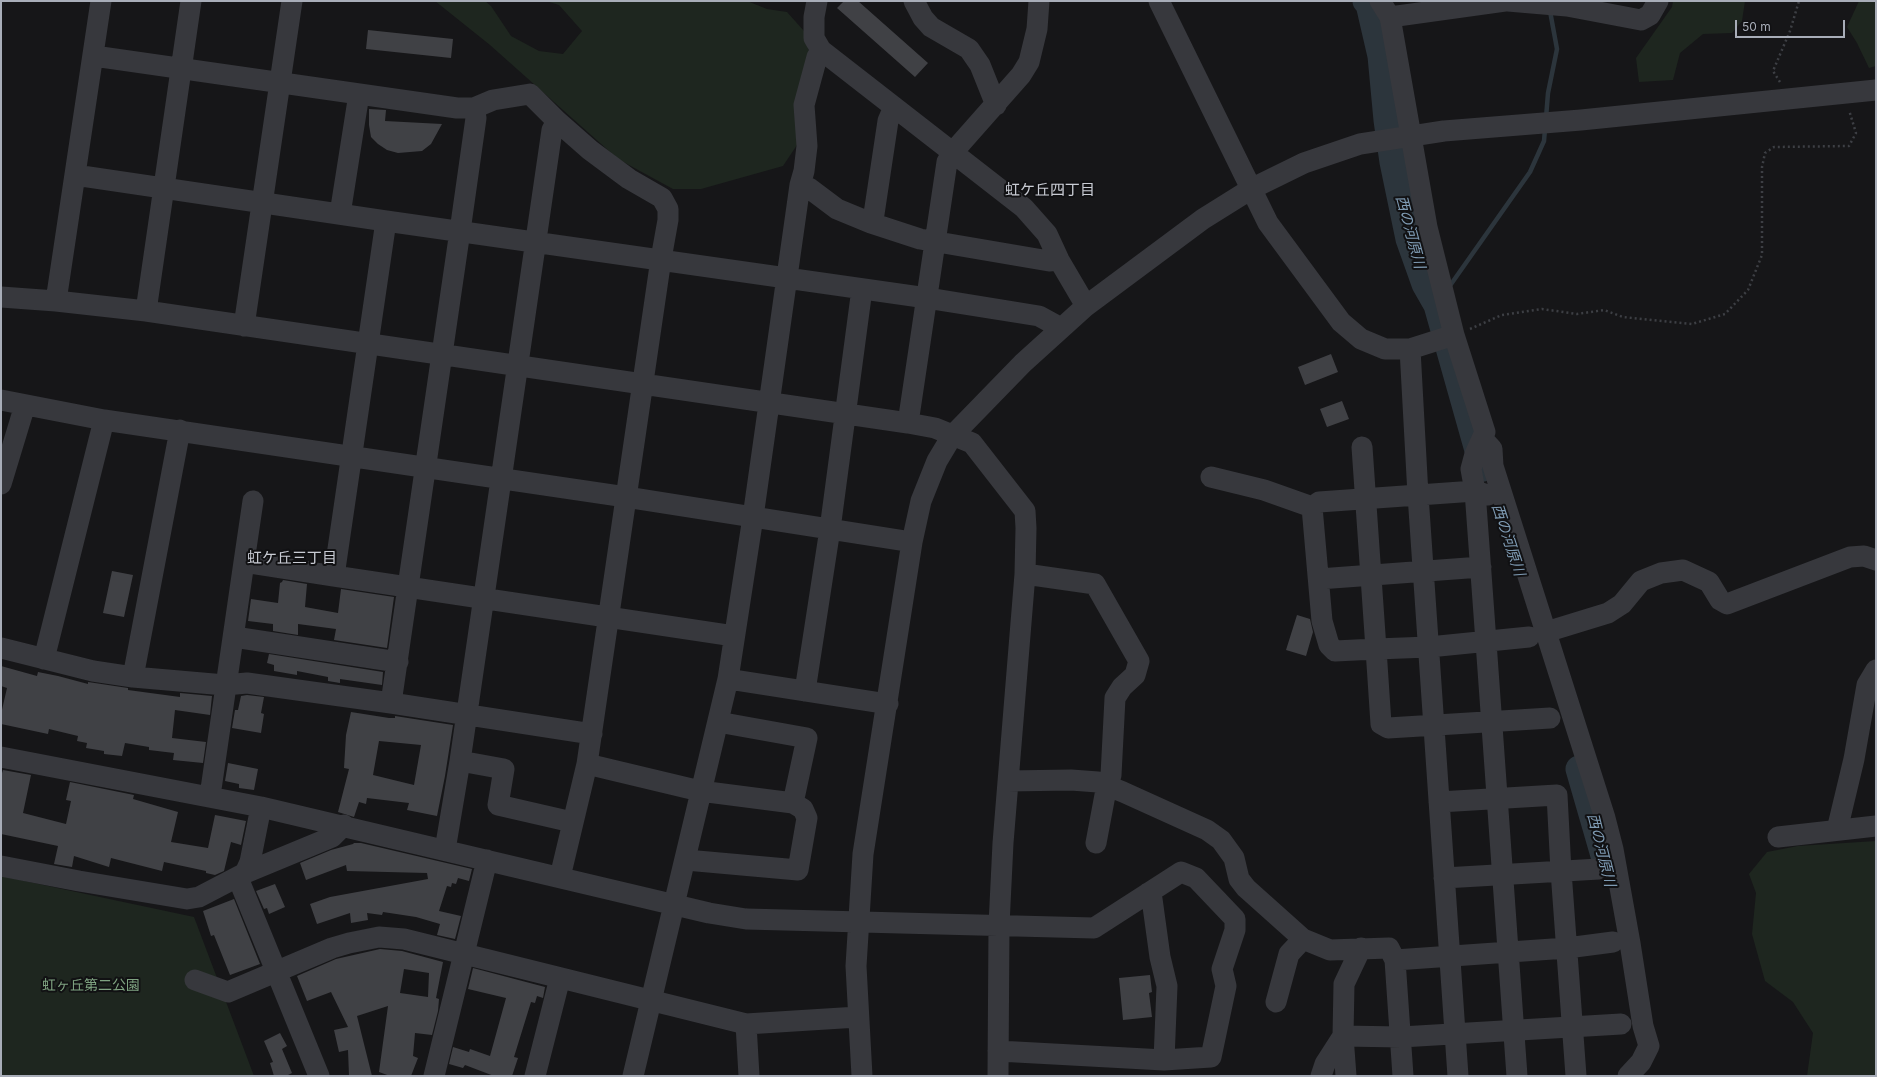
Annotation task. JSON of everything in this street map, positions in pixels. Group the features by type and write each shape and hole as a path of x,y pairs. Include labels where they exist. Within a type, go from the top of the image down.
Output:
{"street":[{"path":"56,300 94,56 101,1"},
{"path":"146,311 191,1"},
{"path":"244,326 292,1"},
{"path":"817,1 814,17 814,38 821,50 1024,208 1047,234 1059,260 1086,306"},
{"path":"914,1 923,18 931,27 969,49 980,65 996,105"},
{"path":"908,423 947,162 953,152 1021,75 1029,62 1037,29 1039,1"},
{"path":"1159,1 1268,223 1341,322 1361,339 1385,349 1410,349 1454,335"},
{"path":"1505,1 1385,9 1411,136 1427,227 1454,335 1484,426 1485,432 1480,446 1492,449 1493,466 1480,567 1517,1076"},
{"path":"1508,1 1567,6 1641,20 1650,15 1658,1"},
{"path":"633,1076 686,860 700,791 728,679 753,517 786,278 800,185 804,171 807,146 804,105 817,57 821,50"},
{"path":"94,56 181,67 280,83 457,108 474,108 493,100 530,94 556,122 629,179 662,198 668,209 668,220 608,617 592,734 587,764 560,877"},
{"path":"862,1076 856,966 863,854 888,704 912,542 921,501 937,460 952,436 1023,363 1086,306 1203,219 1250,189 1304,163 1360,144 1444,131 1581,120 1876,90"},
{"path":"340,214 359,94"},
{"path":"871,223 874,214 888,121 894,107"},
{"path":"391,703 476,118 474,108"},
{"path":"444,850 460,760 552,130 556,122"},
{"path":"75,175 386,222 535,241 927,298 1039,316 1061,328"},
{"path":"800,185 809,188 837,209 871,223 934,242 1049,261 1059,260"},
{"path":"334,576 350,457 386,222"},
{"path":"805,691 830,528 862,288"},
{"path":"1,297 56,300 146,311 908,423 935,428 952,436 972,442 1025,511 1026,528 1025,574 1008,781 999,925 998,1076"},
{"path":"1410,349 1418,495 1458,1076"},
{"path":"1,400 104,420 180,430 501,480 626,497 912,542"},
{"path":"1,484 26,405"},
{"path":"44,659 104,420"},
{"path":"133,677 180,430"},
{"path":"1362,447 1372,574 1381,724 1388,728 1491,720 1550,718"},
{"path":"1210,477 1264,490 1312,507"},
{"path":"1312,507 1320,502 1366,500 1418,495 1490,493"},
{"path":"1490,493 1515,540 1538,634 1605,818 1613,849 1643,1026 1650,1046 1641,1062 1628,1076"},
{"path":"210,796 253,501"},
{"path":"1312,507 1322,621 1329,645 1335,651 1429,647 1486,642 1538,634 1608,614 1622,604 1641,581 1661,573 1683,570 1710,582 1720,600 1727,604 1850,557 1864,556 1876,560"},
{"path":"244,562 734,636"},
{"path":"1318,579 1423,570 1480,567"},
{"path":"1025,574 1095,584 1139,661 1135,675 1122,687 1115,698 1111,776 1096,842"},
{"path":"234,637 398,662"},
{"path":"1,648 93,671 133,677 226,685 247,683 391,703 466,716 592,734"},
{"path":"1837,830 1854,759 1867,685 1876,670"},
{"path":"728,679 888,704"},
{"path":"718,722 807,738 793,803"},
{"path":"1,757 210,796 344,825 709,913 746,919 1094,928 1181,872 1196,878 1235,919 1235,930 1222,969 1226,986 1211,1057 1164,1060 998,1051"},
{"path":"460,760 504,768 498,805 572,822"},
{"path":"587,764 700,791 793,803 803,809 807,818 798,870 686,860"},
{"path":"1008,781 1071,780 1098,782 1108,785 1207,830 1221,840 1234,858 1240,879 1246,888 1303,939 1330,950 1389,948 1395,960 1403,1076"},
{"path":"1439,802 1557,795 1576,1076"},
{"path":"242,876 250,862 261,807"},
{"path":"1,866 187,899 199,897 242,876 332,837 344,825"},
{"path":"1778,837 1876,826"},
{"path":"434,1076 487,860"},
{"path":"1444,878 1598,869"},
{"path":"242,876 278,973 319,1076"},
{"path":"1223,905 1246,888"},
{"path":"1148,893 1152,899 1160,957 1167,986 1164,1060"},
{"path":"195,980 228,992 278,973 332,948 379,937 404,939 746,1024 858,1017"},
{"path":"1276,1002 1289,954 1303,939"},
{"path":"1395,960 1567,948 1613,942"},
{"path":"1346,1076 1343,1036 1344,984 1361,948"},
{"path":"535,1076 560,978"},
{"path":"746,1024 749,1076"},
{"path":"1343,1036 1401,1037 1621,1024"},
{"path":"1322,1076 1325,1064 1343,1036"}],"path":[{"path":"1788,82 1780,82 1773,71 1790,31 1799,1"},
{"path":"1454,335 1502,315 1542,309 1577,314 1604,310 1623,317 1692,324 1725,314 1748,290 1762,255 1762,167 1765,153 1774,147 1849,146 1856,134 1844,93"}],"green space":[{"path":"435,1 485,1 491,6 511,36 539,51 563,54 582,31 559,5 546,1 747,1 767,9 787,12 804,31 811,59 797,145 783,166 701,189 673,189 618,159 490,45"},
{"path":"1673,1 1745,1 1742,21 1732,33 1703,34 1680,53 1673,80 1639,82 1636,58 1672,7"},
{"path":"1859,1 1876,1 1876,66 1869,68 1857,43 1847,27"},
{"path":"1876,841 1876,1076 1807,1076 1813,1033 1793,1002 1765,981 1752,934 1756,893 1749,874 1767,852 1798,846"},
{"name":"虹ヶ丘第二公園","path":"1,876 194,917 254,1076 1,1076"}],"building":[{"path":"844,1 858,1 928,63 915,77 837,8"},
{"path":"368,30 453,39 451,58 366,49"},
{"path":"369,109 386,110 385,121 442,124 431,144 422,151 398,153 387,150 371,137"},
{"path":"1331,354 1338,372 1305,385 1298,367"},
{"path":"1342,401 1349,419 1327,427 1320,409"},
{"path":"112,571 133,575 124,617 103,613"},
{"path":"283,580 307,584 305,607 338,613 341,589 394,597 387,648 334,640 336,629 298,624 298,635 273,631 273,624 248,621 251,599 278,603 280,583"},
{"path":"1297,615 1310,619 1313,632 1306,656 1286,650"},
{"path":"269,654 383,672 382,685 340,679 340,683 328,681 328,677 297,671 297,675 274,671 274,665 267,663"},
{"path":"1,666 37,676 38,672 88,684 88,682 128,688 128,690 180,697 180,693 212,696 210,715 175,710 172,738 206,742 203,763 173,760 174,753 149,750 149,747 125,743 122,756 104,754 104,751 86,748 87,743 77,741 78,736 49,729 48,734 1,724 1,714 7,688 1,686"},
{"path":"247,695 264,697 261,713 264,714 261,733 232,728 235,710 238,710 241,696"},
{"path":"351,712 389,718 395,718 395,716 453,725 437,816 407,810 409,803 367,798 366,804 359,802 354,817 338,812 349,769 344,768 346,735","holes":["379,741 421,745 414,785 373,775"]},
{"path":"228,763 258,769 254,790 239,788 239,784 225,781"},
{"path":"3,770 31,775 23,813 66,824 71,801 66,800 70,782 134,795 133,799 178,812 171,842 208,848 215,815 246,821 241,845 231,842 224,871 215,875 206,873 206,871 164,862 162,871 111,858 109,867 74,856 72,867 54,864 58,846 1,834 1,776"},
{"path":"354,843 361,843 472,869 469,881 458,878 456,884 452,883 451,887 447,886 439,911 461,916 455,939 437,935 440,924 416,917 383,912 382,915 367,913 368,920 351,923 350,913 317,924 310,904 330,897 428,879 427,873 347,871 346,865 306,880 300,863 331,850"},
{"path":"275,884 285,907 269,914 267,908 264,909 256,891"},
{"path":"234,899 260,964 230,975 214,935 211,936 203,911"},
{"path":"380,949 402,951 443,962 436,998 439,999 438,1011 432,1035 415,1033 413,1056 418,1058 411,1076 390,1076 379,1072 388,1006 357,1016 372,1076 349,1076 348,1050 339,1052 334,1030 348,1027 331,992 307,1001 297,976 336,959","holes":["404,969 429,973 428,997 400,993"]},
{"path":"473,968 545,987 543,998 537,996 535,1003 531,1002 514,1057 518,1058 512,1076 494,1076 465,1065 463,1068 449,1064 453,1047 469,1052 470,1049 490,1056 506,998 468,989"},
{"path":"1150,975 1152,992 1149,993 1152,1017 1123,1020 1119,978"},
{"path":"280,1033 287,1046 282,1049 292,1073 286,1076 274,1076 270,1063 273,1062 264,1041"}],"waterway":[{"name":"西の河原川","path":"1366,1 1369,4 1381,56 1387,120 1393,162 1409,239 1425,284 1437,305 1483,468"},
{"path":"1546,118 1548,93 1557,49 1550,11"},
{"path":"1449,287 1530,172 1544,141 1545,129"},
{"name":"西の河原川","path":"1579,769 1605,859"}],"district":[{"name":"虹ケ丘四丁目","path":"1050,190"},
{"name":"虹ケ丘三丁目","path":"292,558"}]}
